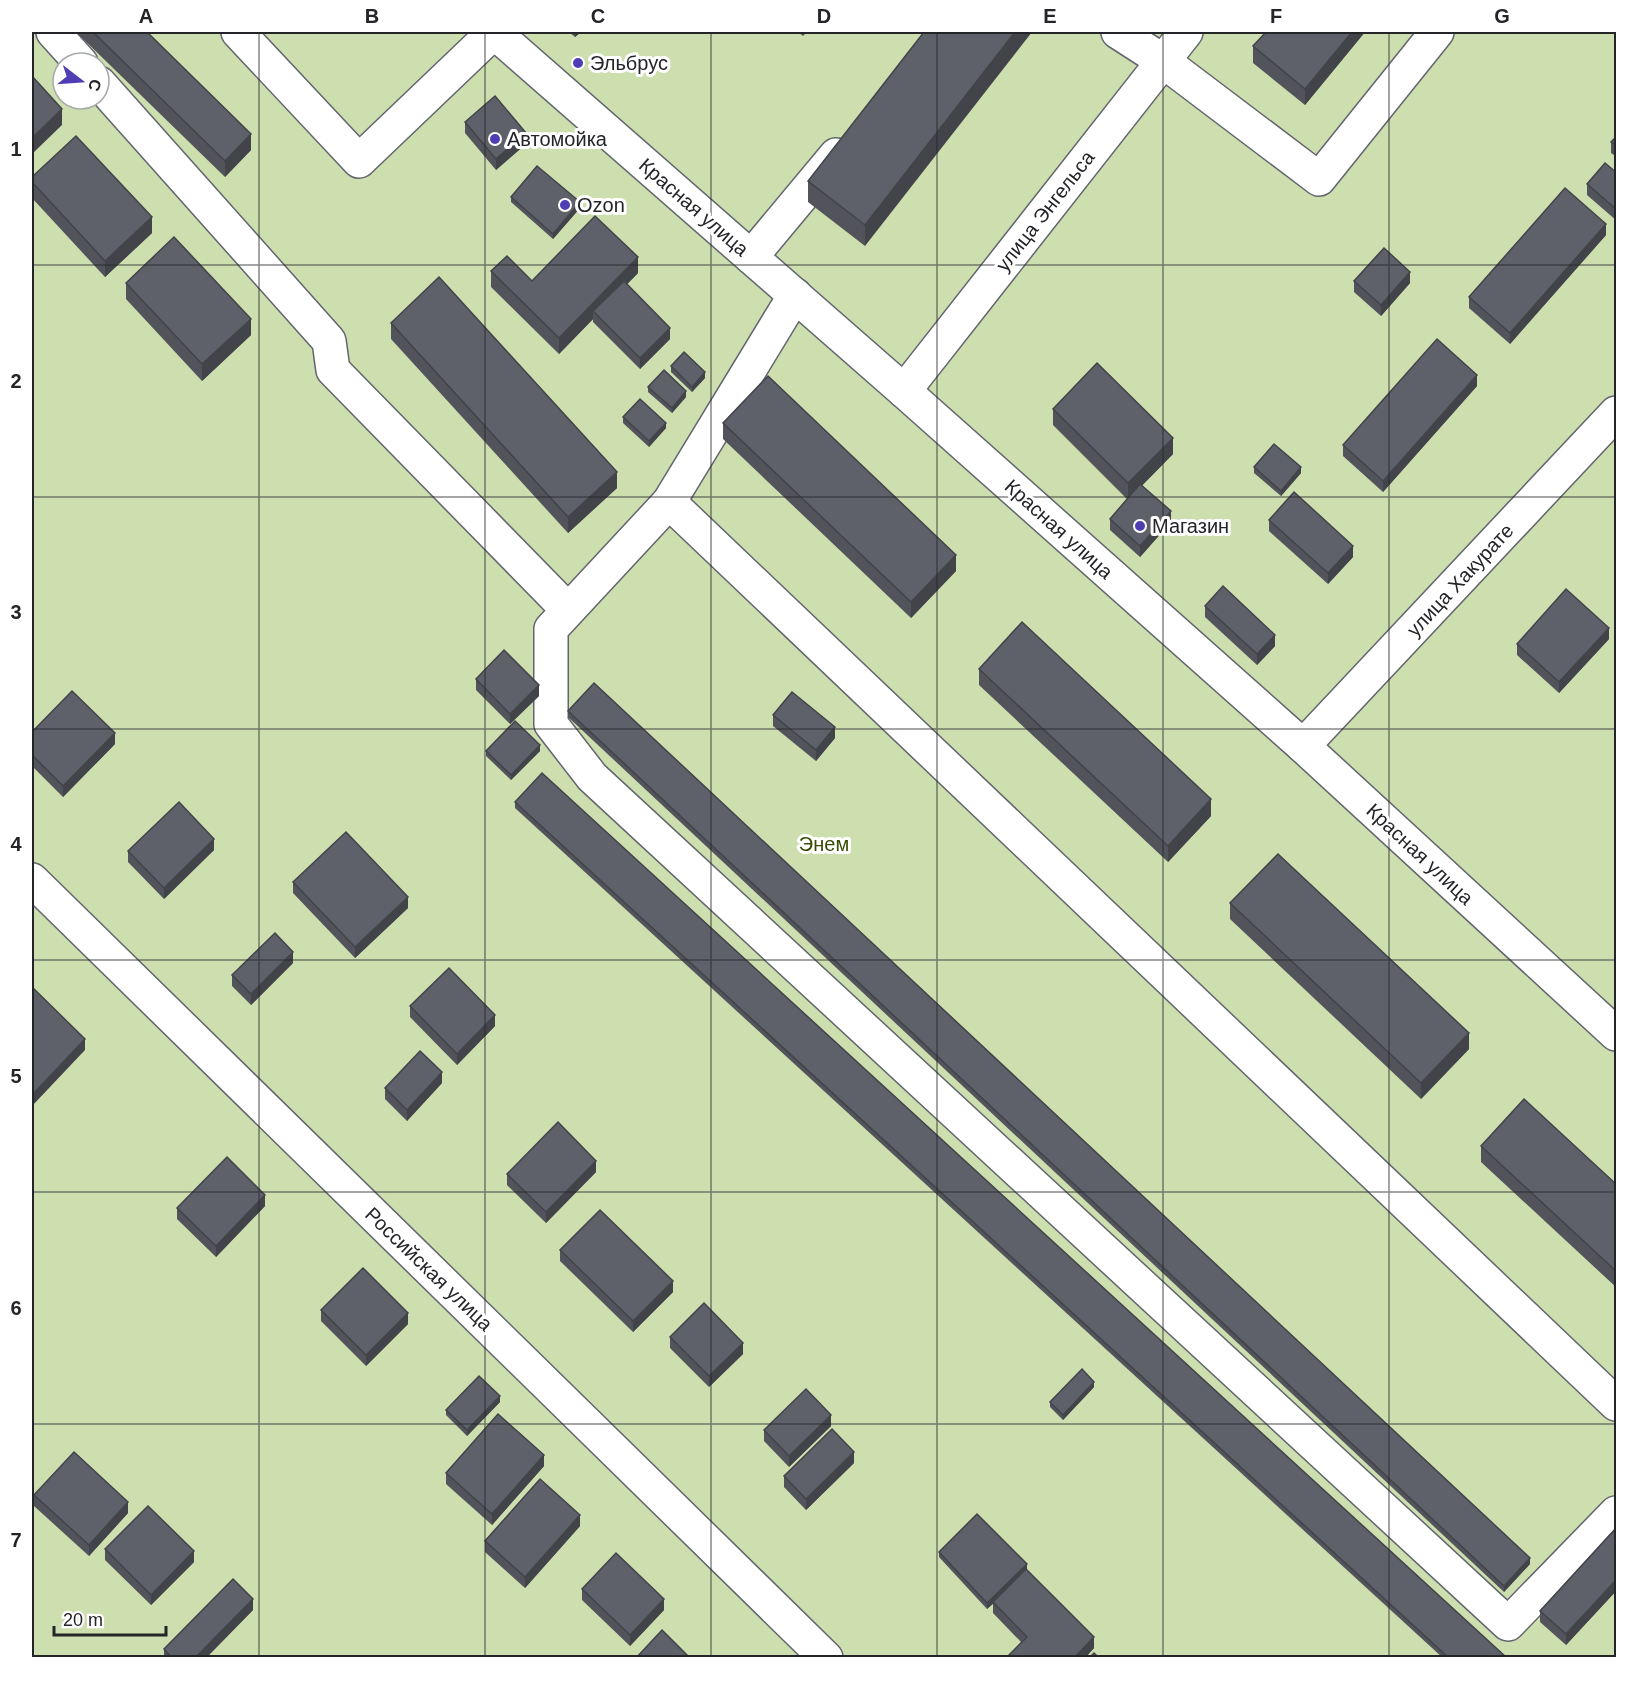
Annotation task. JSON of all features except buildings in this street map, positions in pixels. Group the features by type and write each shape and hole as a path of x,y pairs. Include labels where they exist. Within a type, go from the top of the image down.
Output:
{"street":[{"path":"53,32 70,51"},
{"path":"238,32 359,161 494,32"},
{"name":"Красная улица","path":"494,32 904,391 1303,746 1617,1034"},
{"path":"1118,32 1163,61 1319,178 1437,32"},
{"name":"улица Энгельса","path":"904,391 1186,32"},
{"path":"111,96 329,341 333,370 568,610"},
{"path":"751,257 856,131"},
{"path":"795,295 669,502 551,628 551,724 592,777 1508,1624 1617,1513"},
{"name":"улица Хакурате","path":"1303,746 1617,413"},
{"path":"669,502 1617,1404"},
{"name":"Российская улица","path":"32,880 826,1658"}],"green space":[{"name":"Энем","path":"32,32 1616,32 1616,1657 32,1657"}],"place":[{"name":"Эльбрус","path":"578,63"},
{"name":"Автомойка","path":"495,139"},
{"name":"Ozon","path":"565,205"},
{"name":"Магазин","path":"1140,526"}]}
